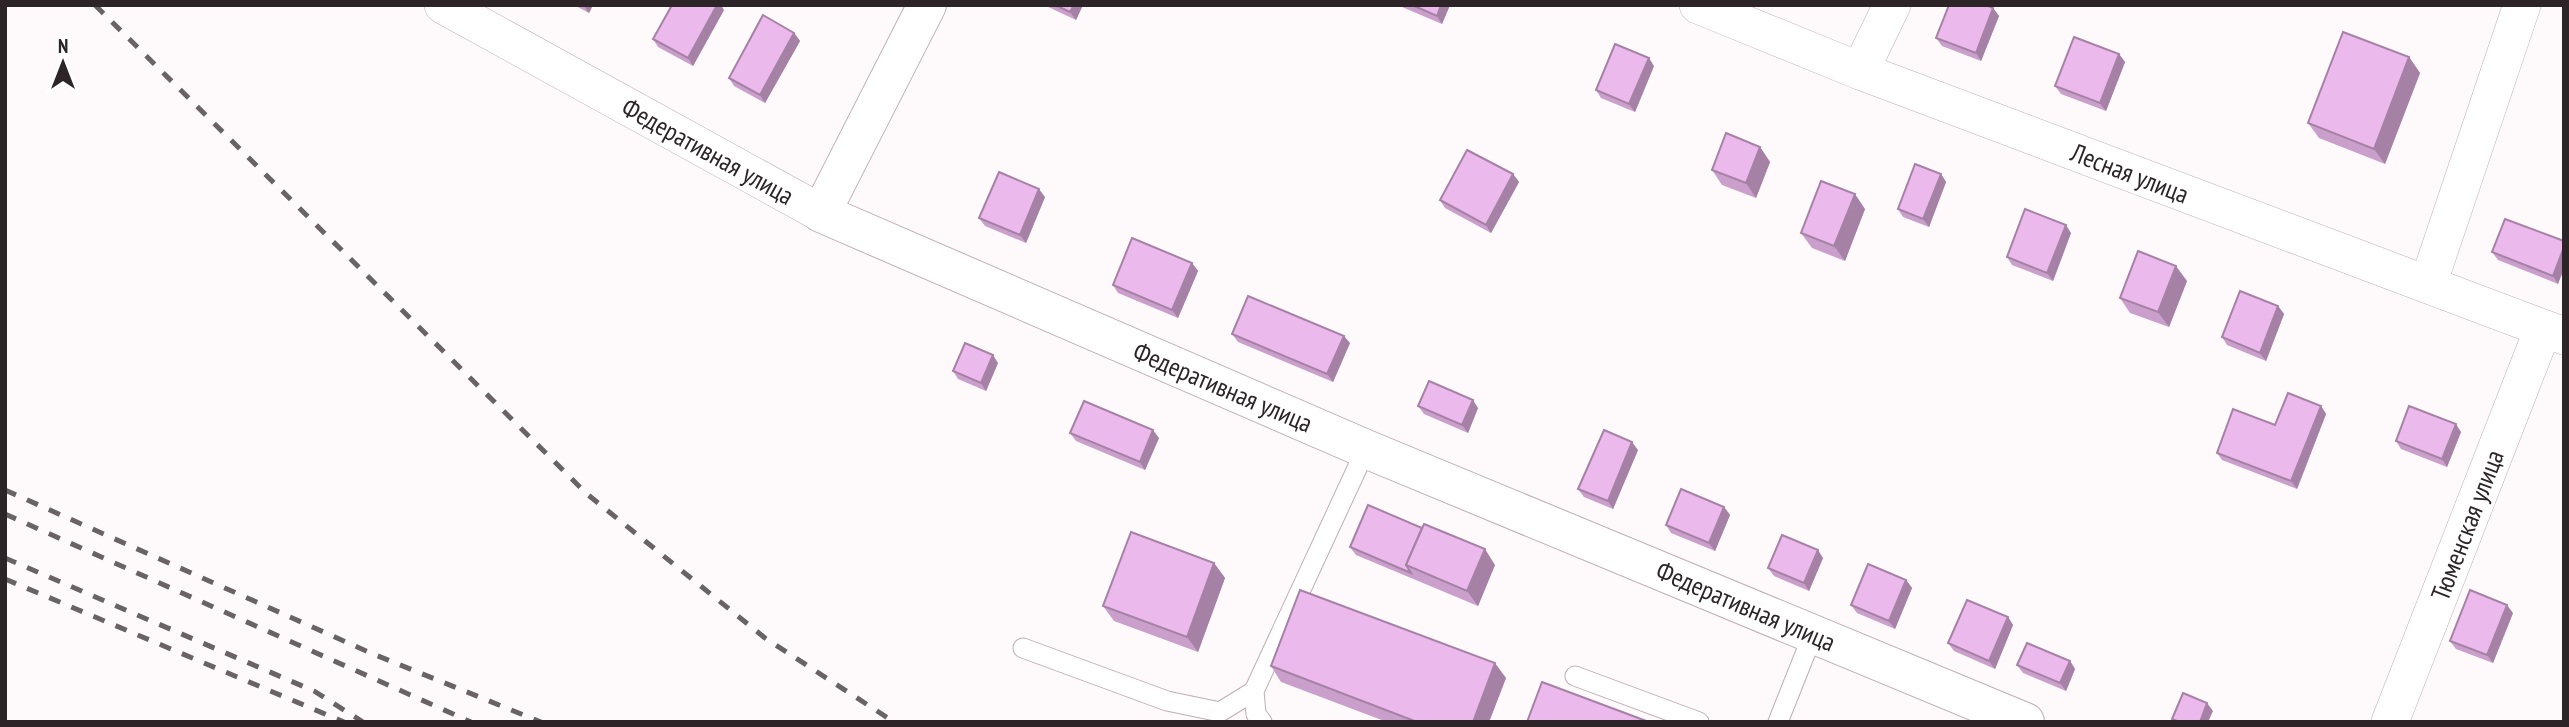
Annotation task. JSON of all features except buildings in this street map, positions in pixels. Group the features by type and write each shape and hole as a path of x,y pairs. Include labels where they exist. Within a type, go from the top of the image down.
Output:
{"street":[{"name":"Федеративная улица","path":"443,5 821,213 1366,449 2025,722"},
{"path":"821,213 927,5"},
{"name":"Лесная улица","path":"1698,5 1860,71 2554,332"},
{"path":"1860,71 1892,5"},
{"path":"2428,284 2522,5"},
{"name":"Тюменская улица","path":"2390,722 2554,332"}],"lane":[{"path":"1262,722 1256,714 1254,691 1366,449"},
{"path":"1778,722 1813,634"},
{"path":"1023,648 1167,701 1220,712 1254,691"},
{"path":"1575,676 1699,722"}],"railway":[{"path":"95,5 587,494 765,638 894,722"},
{"path":"5,490 373,654 541,722"},
{"path":"5,514 471,722"},
{"path":"5,558 314,691 363,722"},
{"path":"5,579 344,722"}]}
